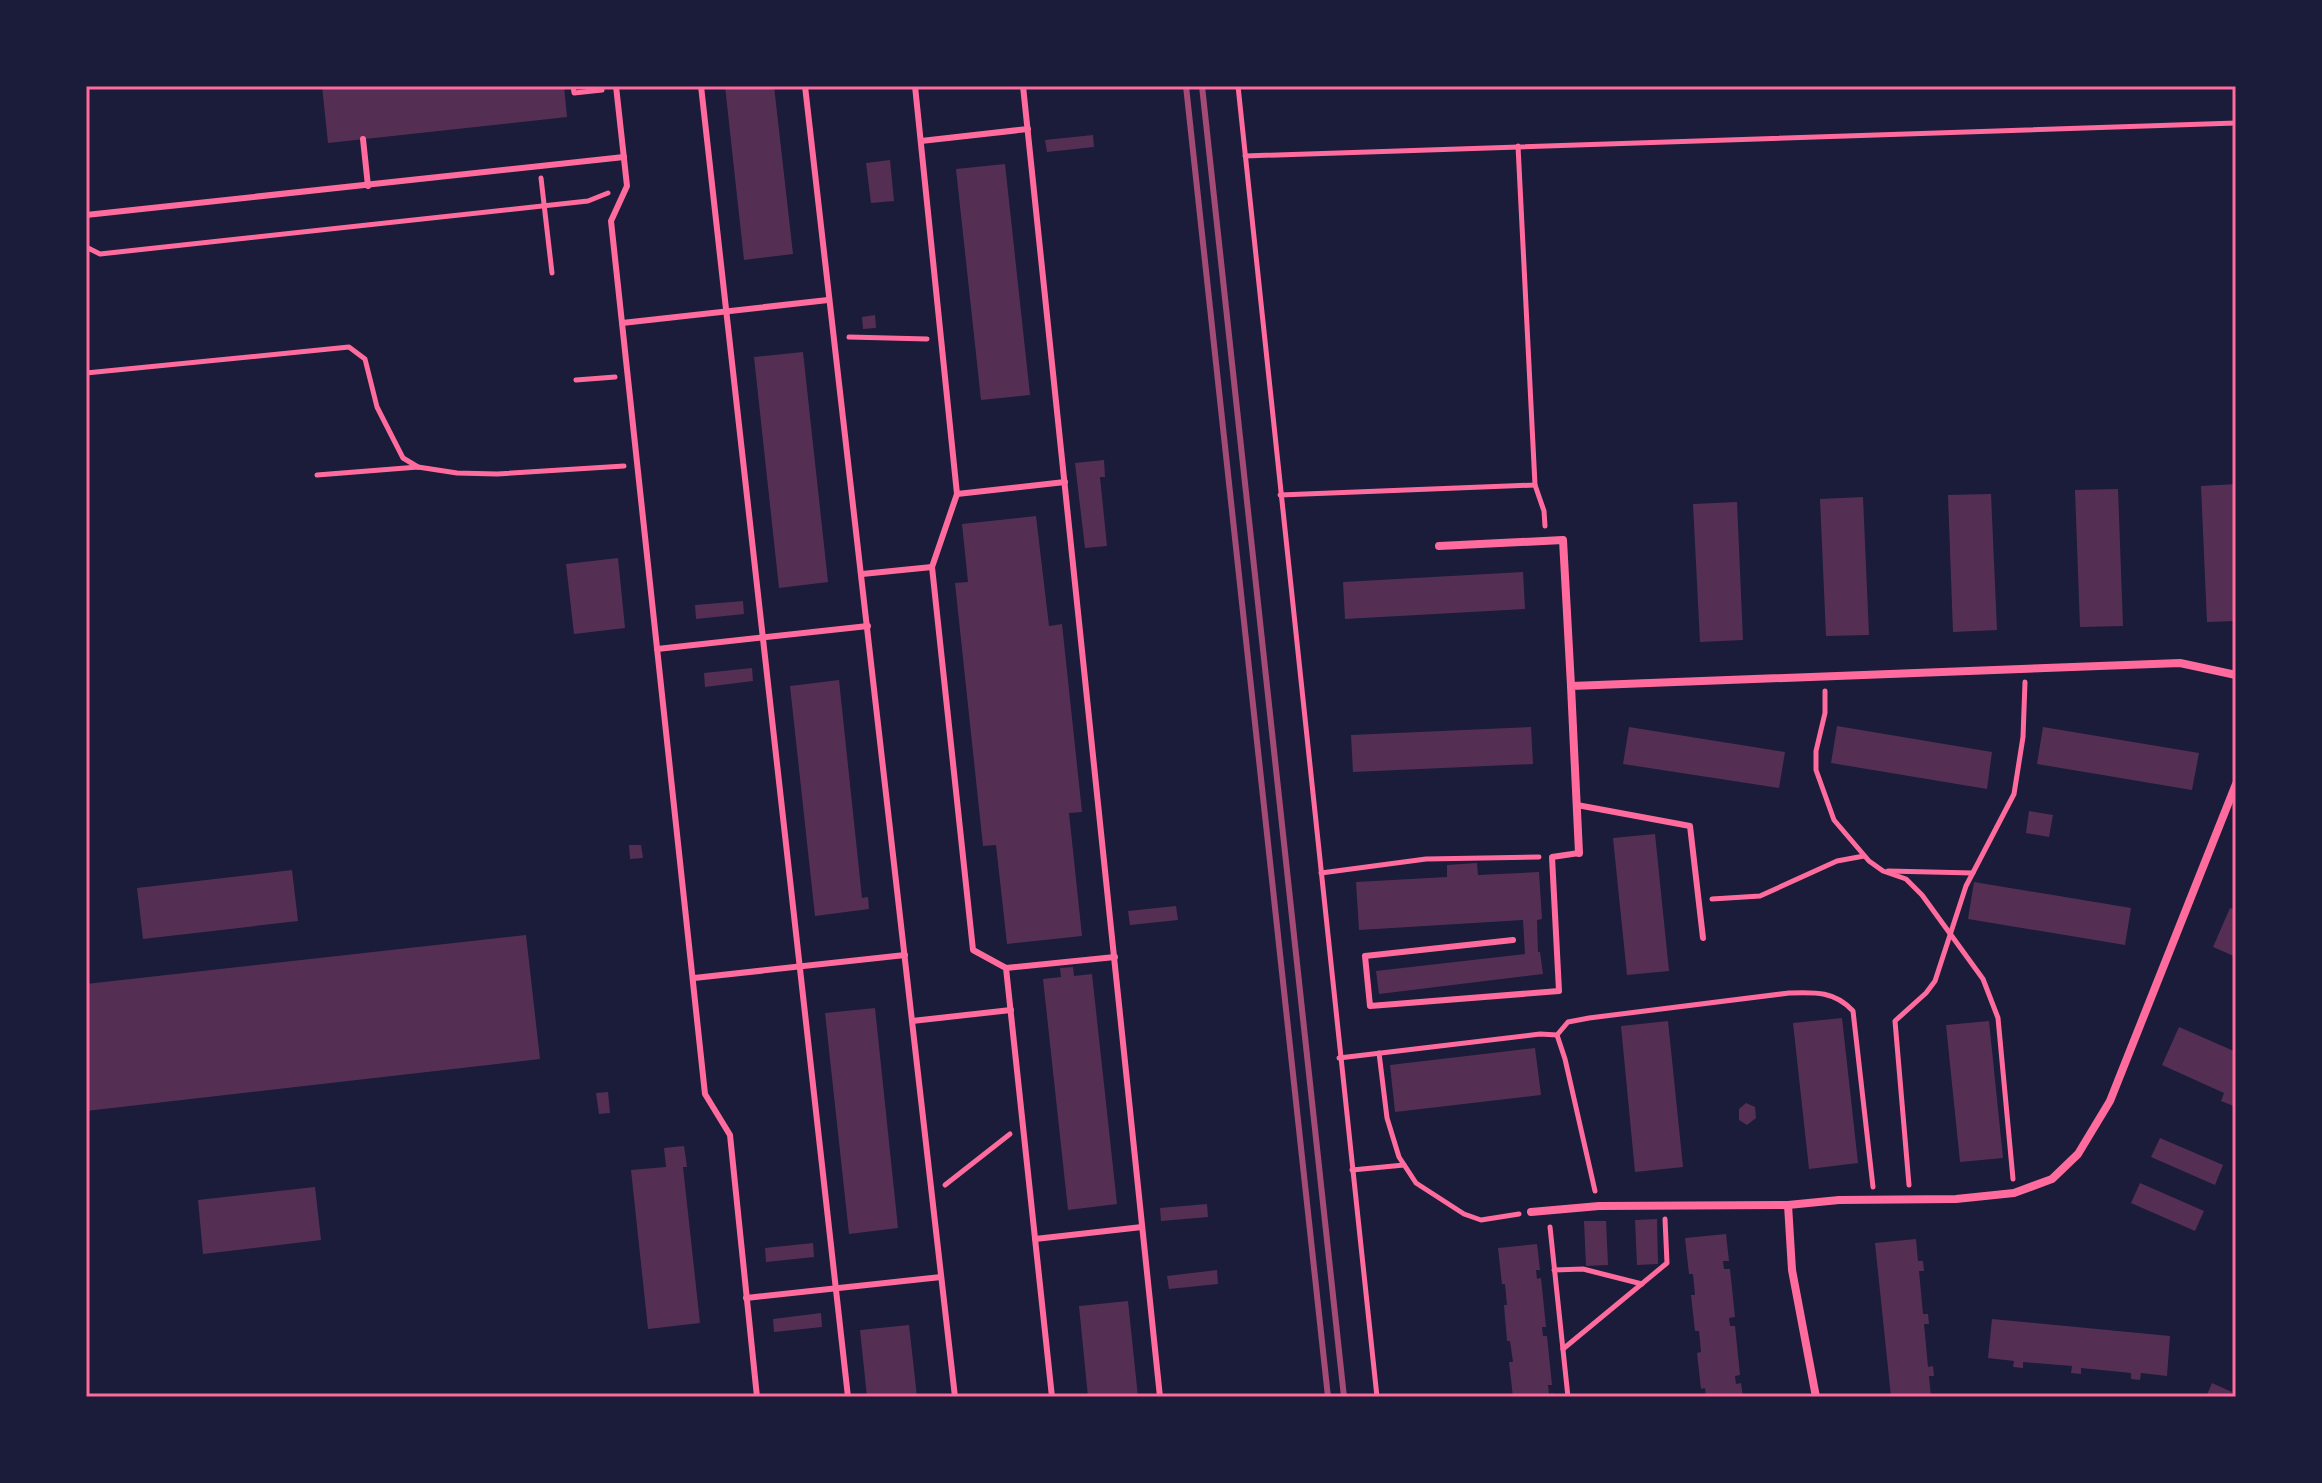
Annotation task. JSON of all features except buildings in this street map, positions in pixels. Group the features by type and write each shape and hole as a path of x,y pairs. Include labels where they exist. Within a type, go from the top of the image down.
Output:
{"street":[{"path":"1439,546 1563,540 1579,853"},
{"path":"1571,686 1825,674 2180,663 2236,675"},
{"path":"1531,1212 1599,1206 1788,1205 1909,1200 2014,1193 2052,1179 2078,1154 2110,1101 2236,784"},
{"path":"1788,1205 1792,1270 1816,1397"}],"lane":[{"path":"701,86 848,1397"},
{"path":"805,86 955,1397"},
{"path":"915,86 957,494 932,567 973,950 1006,968 1115,957"},
{"path":"1023,86 1160,1397"},
{"path":"616,87 627,186 611,221 627,376 705,1094 730,1135 757,1397"},
{"path":"921,141 1028,129"},
{"path":"363,139 368,186"},
{"path":"86,215 624,157"},
{"path":"622,323 828,300"},
{"path":"957,494 1065,482"},
{"path":"862,574 932,567"},
{"path":"657,649 868,626"},
{"path":"1577,805 1690,826 1703,938"},
{"path":"1513,940 1365,956 1370,1006 1559,991 1552,857 1579,853"},
{"path":"694,978 905,955"},
{"path":"1006,968 1052,1397"},
{"path":"912,1021 1011,1010"},
{"path":"1035,1239 1142,1227"},
{"path":"746,1298 941,1277"}],"path":[{"path":"573,86 574,93 616,87"},
{"path":"1238,86 1377,1397"},
{"path":"1245,156 2236,123"},
{"path":"1518,146 1535,485 1544,511 1546,541"},
{"path":"541,178 552,273"},
{"path":"86,247 100,254 545,206 588,201 627,186"},
{"path":"832,337 941,339"},
{"path":"86,373 349,347 365,359 377,407 403,458 418,467"},
{"path":"576,380 627,376"},
{"path":"317,475 418,467 457,473 497,474 637,465"},
{"path":"1280,495 1535,485"},
{"path":"1909,1200 1895,1021 1935,981 1949,932 1973,873 2014,794 2023,737 2025,669"},
{"path":"1825,674 1825,713 1816,751 1816,770 1834,820 1864,856 1883,871 1906,879 1922,895 1983,979 1998,1018 2014,1193"},
{"path":"1699,899 1760,896 1837,861 1864,856"},
{"path":"1321,873 1426,859 1552,857"},
{"path":"1883,871 1973,873"},
{"path":"1557,1035 1568,1022 1604,1016 1789,993 1818,992 1841,998 1853,1011 1873,1200"},
{"path":"1339,1058 1540,1034 1557,1035"},
{"path":"1557,1035 1599,1206"},
{"path":"1379,1053 1387,1118 1399,1157 1416,1183 1464,1214 1481,1220 1531,1212"},
{"path":"932,1195 1023,1123"},
{"path":"1352,1170 1404,1165"},
{"path":"1563,1349 1667,1263 1665,1206"},
{"path":"1548,1211 1568,1397"},
{"path":"1554,1270 1583,1269 1642,1284"}],"railway":[{"path":"1186,86 1328,1397"},
{"path":"1202,86 1344,1397"}]}
